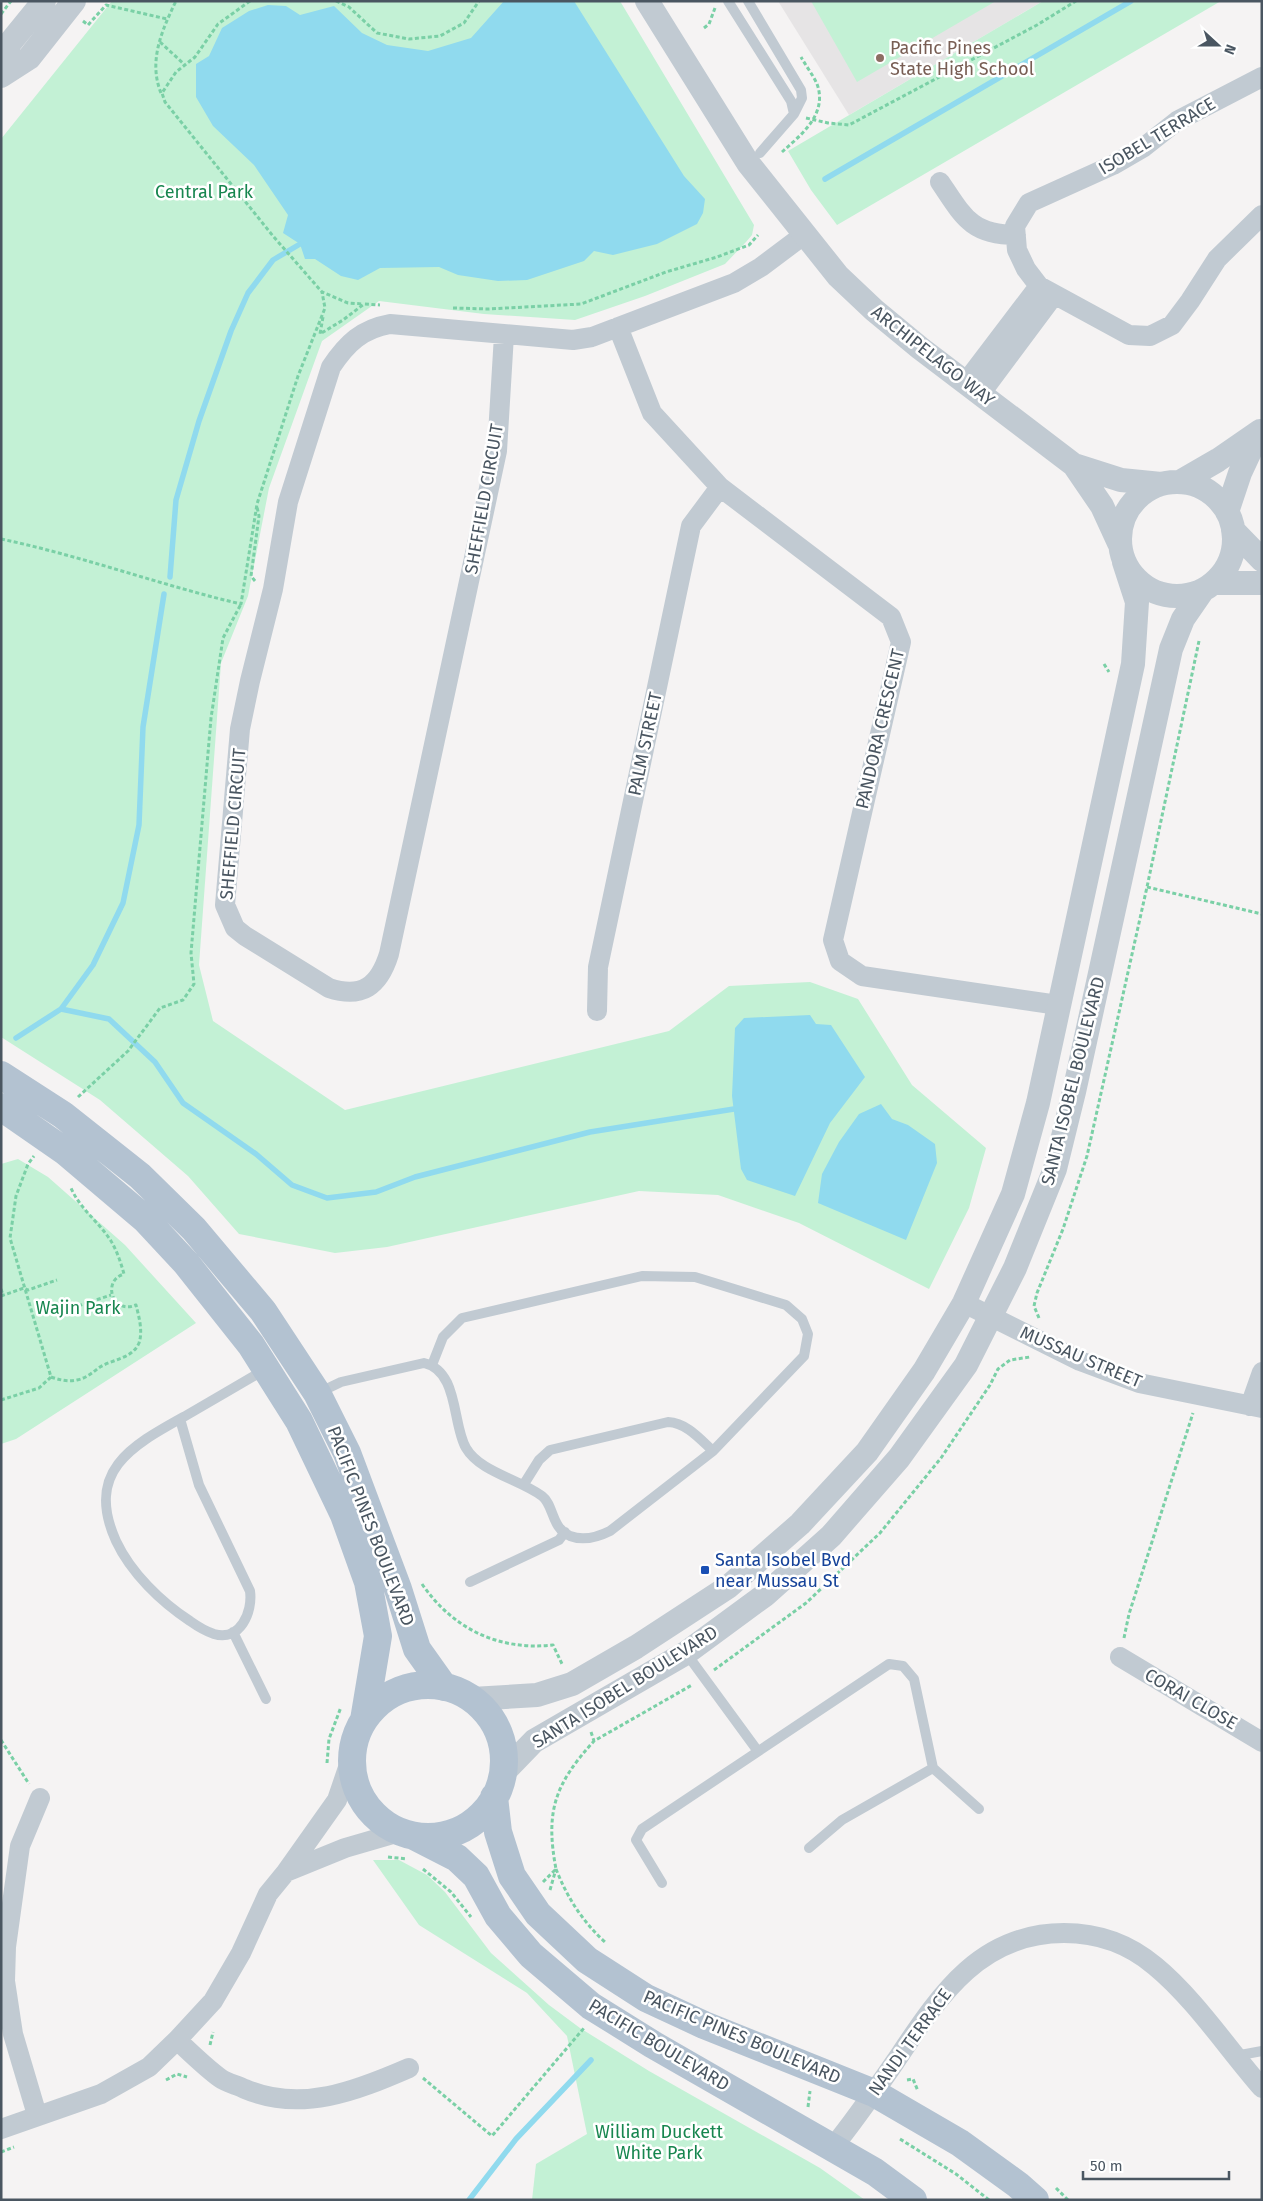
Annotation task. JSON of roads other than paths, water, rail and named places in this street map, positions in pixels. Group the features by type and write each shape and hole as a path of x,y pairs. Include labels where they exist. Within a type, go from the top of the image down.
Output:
{"main road":[{"name":"PACIFIC PINES BOULEVARD","path":"1,1075 63,1115 140,1176 194,1229 263,1311 317,1393 346,1452 398,1589 417,1649 444,1686"},
{"name":"PACIFIC PINES BOULEVARD","path":"1,1107 48,1137 145,1220 186,1263 251,1345 303,1429 344,1514 368,1582 378,1636 364,1720"},
{"path":"421,1685 444,1686 472,1699 487,1713 498,1731 503,1752 498,1785 480,1816 460,1830 437,1836 407,1834 383,1822 364,1801 353,1775 352,1756 356,1737 364,1720 379,1702 399,1690 421,1685"},
{"name":"PACIFIC PINES BOULEVARD","path":"498,1785 498,1832 512,1876 538,1914 587,1960 646,1998 704,2025 874,2093 960,2143 1018,2185 1035,2200"},
{"name":"PACIFIC BOULEVARD","path":"407,1834 457,1858 476,1876 498,1916 532,1955 591,2006 652,2044 875,2172 913,2200"}],"street":[{"path":"1,64 9,44 44,1"},
{"path":"1,76 29,58 74,1"},
{"name":"ARCHIPELAGO WAY","path":"648,1 748,163 838,276 874,310 1074,465 1102,506 1122,552"},
{"name":"ARCHIPELAGO WAY","path":"665,1 760,153 805,234"},
{"name":"ISOBEL TERRACE","path":"1016,235 1015,226 1029,203 1113,165 1144,147 1177,122 1262,77"},
{"path":"940,182 962,216 979,229 996,235 1016,235 1017,250 1023,263 1046,291 1129,335 1150,336 1172,325 1217,259 1262,214"},
{"name":"SHEFFIELD CIRCUIT","path":"504,335 497,451 389,954 378,979 366,988 355,994 329,988 245,936 235,928 225,906 240,729 273,589 288,502 331,367 343,350 358,335 375,326 390,324 573,340 592,337 734,282 761,267 805,234"},
{"path":"974,388 1046,291"},
{"name":"PANDORA CRESCENT","path":"618,327 652,413 720,487 891,617 901,642 833,940 840,961 862,976 1058,1005"},
{"path":"1261,430 1171,483 1143,492 1130,506 1121,524 1122,552 1134,578 1149,590 1166,596 1185,596 1209,587 1262,584"},
{"path":"1209,587 1227,568 1233,550 1230,521 1240,473 1261,430"},
{"name":"ARCHIPELAGO WAY","path":"1074,465 1121,480 1171,483"},
{"path":"1171,483 1199,486 1215,496 1230,521 1262,560"},
{"name":"PALM STREET","path":"597,1011 598,967 690,526 720,487"},
{"name":"SANTA ISOBEL BOULEVARD","path":"472,1699 537,1695 572,1684 636,1647 728,1587 800,1524 867,1452 924,1371 964,1303 1012,1194 1038,1103 1133,664 1137,602 1122,552"},
{"name":"SANTA ISOBEL BOULEVARD","path":"498,1785 534,1741 686,1654 766,1595 831,1536 899,1458 966,1365 1015,1268 1055,1169 1074,1092 1171,649 1183,619 1209,587"},
{"name":"MUSSAU STREET","path":"964,1303 990,1318 1080,1361 1139,1383 1256,1407"},
{"path":"1256,1407 1262,1372"},
{"name":"CORAI CLOSE","path":"1120,1657 1262,1742"},
{"path":"1,2129 101,2094 148,2067 177,2040 213,2001 242,1953 268,1894 337,1800 352,1756"},
{"path":"37,2115 13,2034 5,1981 6,1947 20,1846 40,1798"},
{"path":"286,1872 345,1848 407,1834"},
{"name":"NANDI TERRACE","path":"833,2148 874,2093 929,2012 964,1972 995,1950 1035,1935 1082,1933 1106,1939 1130,1949 1172,1981 1262,2088"},
{"path":"177,2040 221,2078 261,2096 298,2100 332,2097 362,2089 409,2068"}],"lane":[{"path":"728,1 791,101 794,114"},
{"path":"748,1 801,90 802,98 794,114 760,153"},
{"path":"317,1393 341,1382 424,1363 432,1365 446,1381 454,1401 465,1447 479,1464 524,1484 545,1498 554,1522 569,1536 595,1539 610,1531 713,1451 804,1356 808,1334 802,1319 786,1305 695,1277 642,1276 462,1318 443,1337 432,1365"},
{"path":"180,1418 199,1486 250,1591 250,1610 246,1620 233,1632 222,1635 204,1630 188,1620 155,1592 131,1568 108,1524 106,1513 107,1491 115,1468 140,1442 180,1418 266,1369"},
{"path":"524,1484 539,1460 550,1450 668,1422 677,1422 685,1426 713,1451"},
{"path":"470,1582 559,1540 565,1532"},
{"path":"233,1632 266,1699"},
{"path":"686,1654 757,1750"},
{"path":"662,1883 636,1840 642,1828 889,1664 903,1666 914,1680 933,1768 979,1809"},
{"path":"809,1848 842,1820 933,1768"},
{"path":"1234,2056 1262,2051"}],"water":[{"path":"504,1 574,1 684,176 705,199 703,213 697,224 657,244 613,255 594,251 584,261 527,280 498,281 458,275 439,267 380,268 358,280 341,276 315,259 305,259 300,244 283,233 288,215 254,165 213,126 196,97 196,64 209,56 222,28 249,11 268,5 286,6 300,15 334,6 362,33 387,45 428,51 471,38"},
{"path":"810,1015 816,1024 831,1025 865,1077 830,1123 795,1196 747,1180 741,1169 732,1096 735,1028 744,1018"},
{"path":"881,1104 892,1119 908,1125 935,1144 937,1163 906,1240 818,1203 822,1174 839,1142 859,1114"}],"waterway":[{"path":"825,179 1131,1"},
{"path":"170,577 176,500 199,421 231,331 248,293 273,260 300,244"},
{"path":"16,1038 61,1009 93,965 123,903 139,825 143,727 164,594"},
{"path":"61,1009 109,1019 155,1062 183,1103 256,1154 292,1185 327,1198 376,1192 415,1177 590,1132 734,1109"},
{"path":"469,2200 516,2139 591,2060"}],"place":[{"name":"Pacific Pines State High School","path":"880,58"},
{"name":"Santa Isobel Bvd near Mussau St","path":"705,1570"}],"park label":[{"name":"Central Park","path":"204,192"},
{"name":"Wajin Park","path":"78,1308"},
{"name":"William Duckett White Park","path":"659,2142"}]}
